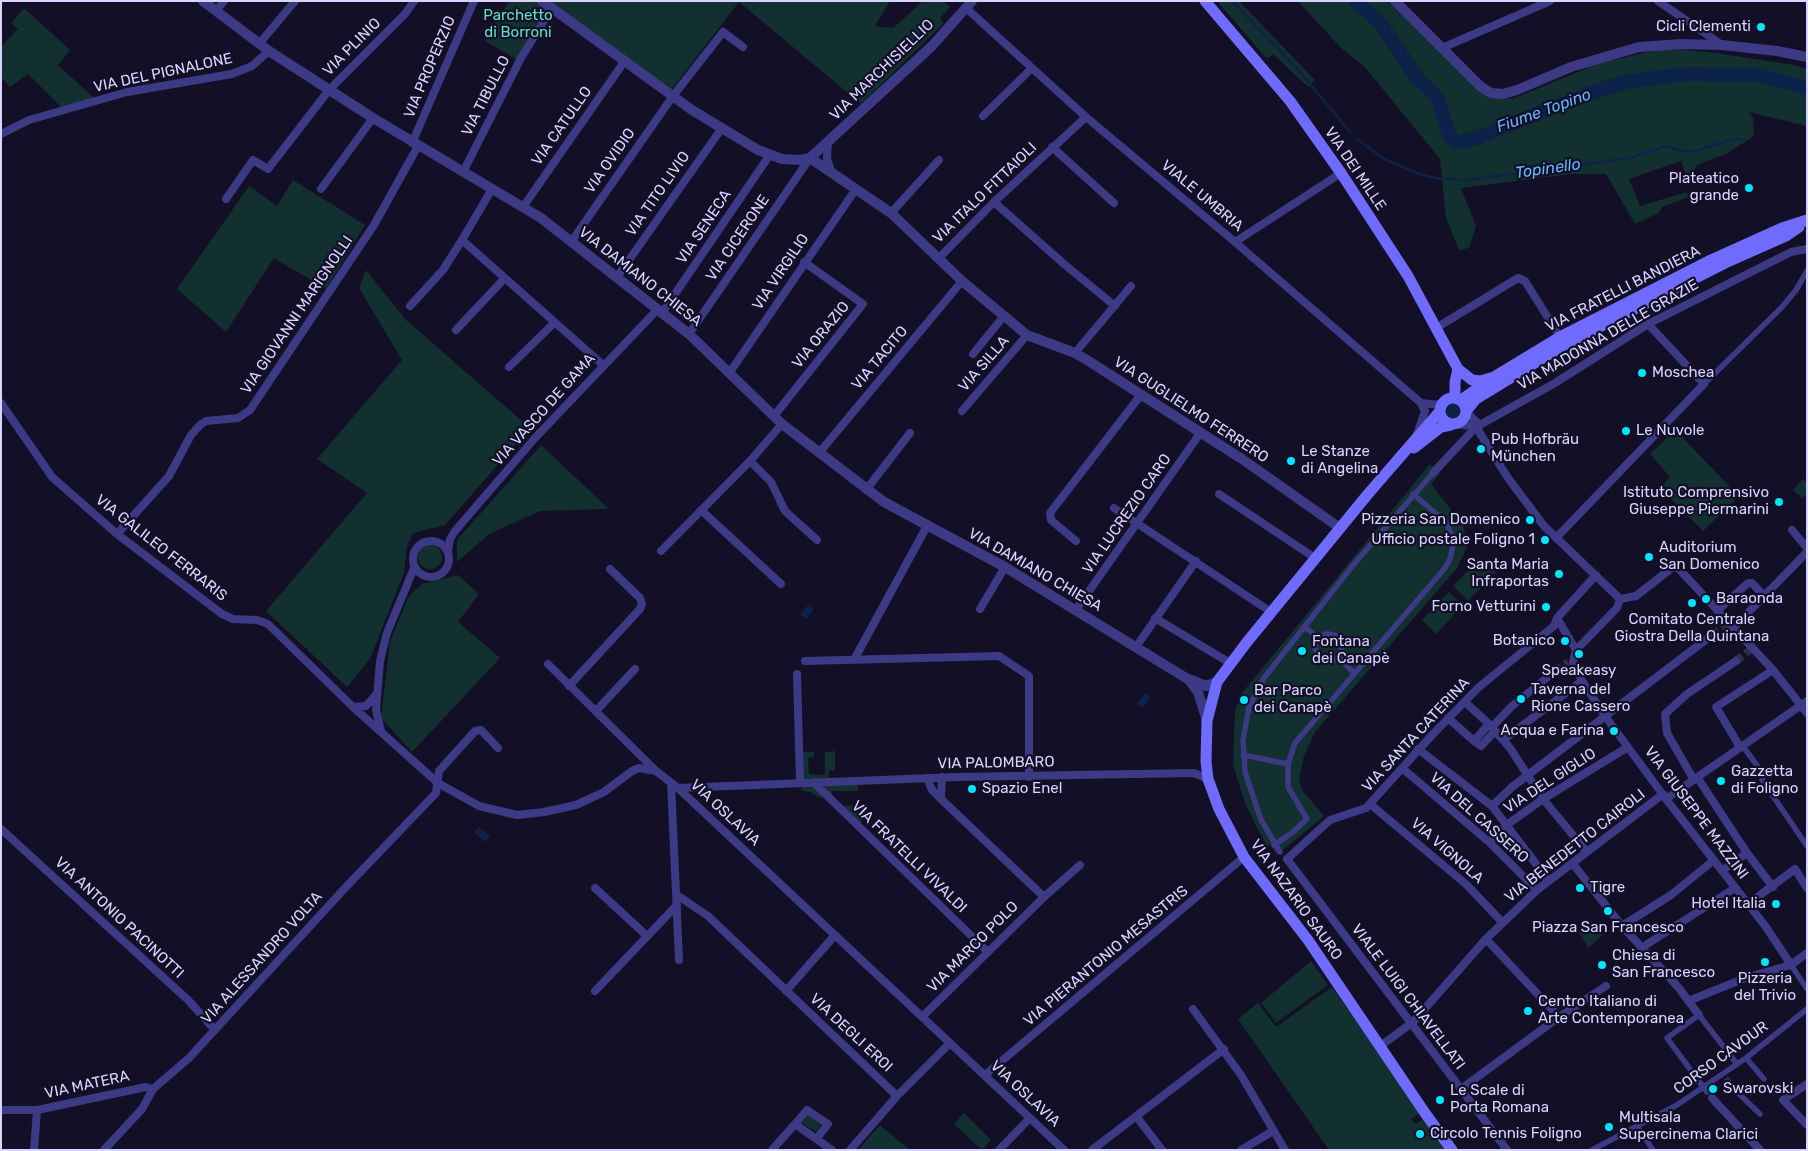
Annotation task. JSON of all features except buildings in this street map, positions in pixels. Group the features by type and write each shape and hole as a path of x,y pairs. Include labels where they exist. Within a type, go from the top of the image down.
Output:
{"main road":[{"name":"VIA DEI MILLE","path":"1205,1 1290,101 1341,173 1408,276 1458,369"},
{"name":"VIA FRATELLI BANDIERA","path":"1462,405 1494,377 1560,337 1711,260 1782,228 1807,221"},
{"name":"VIA FRATELLI BANDIERA","path":"1462,405 1476,399 1564,345 1725,263 1786,236 1807,221"},
{"path":"1462,405 1447,399 1440,408 1442,418 1455,424 1462,405 1455,382 1458,369 1472,380 1480,381 1494,377"},
{"name":"VIA NAZARIO SAURO","path":"1440,408 1271,612 1217,682 1207,721 1206,761 1208,779 1219,808 1244,857 1308,940 1452,1150"},
{"name":"VIA NAZARIO SAURO","path":"1396,461 1440,427 1455,424"}],"street":[{"name":"VIA DAMIANO CHIESA","path":"203,1 269,52 415,145 523,207 571,242 689,334 782,424 866,490 927,526 1005,567 1186,678 1206,686 1217,682"},
{"path":"216,11 224,1"},
{"path":"260,44 295,1"},
{"name":"VIA PLINIO","path":"226,199 253,160 268,170 329,90 405,14 414,1"},
{"name":"VIA PROPERZIO","path":"415,145 474,1"},
{"path":"542,1 673,96 769,156 800,160 810,158"},
{"path":"1395,1 1480,86 1491,93 1504,94 1571,67 1639,47 1681,44 1722,45 1777,51 1807,57"},
{"path":"1442,48 1550,1"},
{"path":"1658,1 1722,45"},
{"name":"VIALE UMBRIA","path":"969,5 1032,68 1086,117 1235,242 1421,403"},
{"name":"VIA MARCHISIELLIO","path":"810,158 932,46 969,5"},
{"name":"VIA TIBULLO","path":"463,172 521,58 552,8"},
{"path":"673,96 723,32 743,47"},
{"name":"VIA DEL PIGNALONE","path":"1,134 29,120 127,92 232,74 252,66 269,52"},
{"name":"VIA CATULLO","path":"523,207 624,62"},
{"path":"983,116 1032,68"},
{"name":"VIA OVIDIO","path":"571,242 673,96"},
{"name":"VIA ITALO FITTAIOLI","path":"938,259 994,202 1086,117"},
{"path":"321,189 372,118"},
{"name":"VIA TITO LIVIO","path":"616,277 722,128"},
{"path":"828,142 827,159 832,173"},
{"name":"VIA GIOVANNI MARIGNOLLI","path":"117,534 169,476 191,435 200,425 206,421 238,418 250,410 374,225 415,145"},
{"name":"VIA ITALO FITTAIOLI","path":"1052,148 1114,203"},
{"name":"VIA SENECA","path":"660,312 769,156"},
{"name":"VIA GUGLIELMO FERRERO","path":"810,158 891,213 962,281 1027,335 1075,353 1140,396 1242,458 1340,528"},
{"name":"VIA CICERONE","path":"689,334 810,158"},
{"path":"891,213 939,160"},
{"path":"1235,242 1341,173"},
{"path":"410,306 443,270 492,189"},
{"name":"VIA VIRGILIO","path":"730,372 856,189"},
{"path":"994,202 1114,306"},
{"path":"462,240 603,365"},
{"name":"VIA MADONNA DELLE GRAZIE","path":"1433,473 1478,426 1555,383 1648,324 1791,252 1807,249"},
{"name":"VIA ORAZIO","path":"774,416 863,304 804,262"},
{"path":"1556,538 1704,384 1782,307 1796,290 1807,271"},
{"path":"1436,328 1518,278 1525,281 1560,337"},
{"path":"456,330 504,279"},
{"name":"VIA TACITO","path":"819,453 962,281"},
{"path":"1075,353 1131,286"},
{"name":"VIA VASCO DE GAMA","path":"405,591 416,580 438,576 443,573 449,563 450,539 455,531 603,365 660,312"},
{"path":"973,354 1003,317"},
{"path":"509,367 554,323"},
{"path":"1648,324 1704,384"},
{"name":"VIA SILLA","path":"962,411 1027,335"},
{"path":"1076,541 1051,520 1050,513 1140,396"},
{"name":"VIA GALILEO FERRARIS","path":"1,403 52,476 117,534 222,614 233,619 257,620 268,624 353,707 438,783"},
{"path":"1421,403 1440,408"},
{"path":"1416,437 1425,411 1421,403"},
{"path":"1462,405 1478,426 1508,478 1556,538 1567,546 1620,599"},
{"path":"661,551 750,461 782,424"},
{"path":"1455,424 1478,426"},
{"name":"VIA LUCREZIO CARO","path":"1076,611 1201,432"},
{"path":"866,490 910,433"},
{"path":"750,461 772,482 785,511 817,540"},
{"path":"1280,852 1274,845 1253,798 1243,755 1244,724 1255,692 1305,627 1433,473"},
{"path":"1219,494 1315,558"},
{"path":"1274,845 1308,819 1288,787 1288,764 1296,743 1445,568 1450,559 1454,541 1446,522 1414,494"},
{"path":"1114,508 1271,612"},
{"path":"701,510 781,584"},
{"path":"855,658 927,526"},
{"path":"1792,530 1807,548"},
{"name":"VIA VASCO DE GAMA","path":"382,734 376,710 380,661 387,633 414,568 414,551 421,543 455,531"},
{"path":"432,540 441,544 448,551"},
{"path":"1729,625 1765,597 1807,552"},
{"path":"1136,647 1196,561"},
{"path":"980,609 1005,567"},
{"path":"1620,599 1636,596 1673,567 1679,569 1718,610 1751,649 1804,704 1807,713"},
{"path":"414,568 426,577"},
{"path":"569,686 640,609 642,604 640,598 610,569"},
{"name":"VIA SANTA CATERINA","path":"1287,859 1330,820 1366,808 1448,718 1554,626 1557,618 1596,575"},
{"path":"1718,610 1748,583 1752,583 1765,597"},
{"path":"1573,656 1616,608 1620,599"},
{"path":"1156,618 1230,663"},
{"name":"VIA GIUSEPPE MAZZINI","path":"1557,618 1582,681 1664,797 1748,904 1807,989"},
{"path":"1305,627 1317,637"},
{"path":"1317,637 1328,634 1334,636 1342,647 1339,658"},
{"path":"1492,806 1512,787 1712,635"},
{"path":"1317,637 1315,648 1320,658 1330,662 1339,658"},
{"path":"805,661 855,658 999,656 1029,676 1029,776"},
{"path":"1339,658 1354,673"},
{"path":"1736,661 1687,694 1665,714 1667,733 1695,779 1773,887"},
{"name":"VIA OSLAVIA","path":"548,664 656,771 678,788 1064,1150"},
{"path":"596,711 635,669"},
{"path":"1773,670 1716,707 1741,746 1764,775 1762,780 1807,846"},
{"path":"1448,718 1474,741 1492,727 1511,707 1555,671"},
{"path":"797,674 800,782"},
{"name":"VIA DAMIANO CHIESA","path":"1186,678 1198,692 1207,721"},
{"path":"1503,740 1582,681"},
{"path":"364,717 366,706 376,695"},
{"path":"1465,702 1503,740 1530,775 1543,799 1587,852"},
{"name":"VIA BENEDETTO CAIROLI","path":"1379,1046 1411,1023 1502,922 1537,890 1664,797 1695,779 1804,704"},
{"path":"353,707 366,706"},
{"path":"364,717 376,710"},
{"name":"VIA ALESSANDRO VOLTA","path":"104,1150 142,1109 153,1089 189,1058 216,1030 345,888 436,793 439,771 475,731 481,730 498,748"},
{"name":"VIA DEL GIGLIO","path":"1488,842 1508,824 1543,799 1628,747"},
{"path":"1418,749 1492,806 1508,824 1549,881"},
{"path":"1243,755 1288,764"},
{"path":"1194,772 1206,761"},
{"path":"438,783 479,806 517,815 544,812 576,805 604,792 632,771 644,768 656,771"},
{"name":"VIA DEL CASSERO","path":"1402,768 1488,842 1537,890"},
{"name":"VIA PALOMBARO","path":"678,788 942,777 1194,772 1208,779"},
{"path":"941,799 942,777"},
{"path":"927,778 932,790 1044,896"},
{"name":"VIA FRATELLI VIVALDI","path":"813,782 987,951"},
{"path":"671,783 679,960"},
{"name":"VIA VIGNOLA","path":"1370,804 1467,885 1502,922"},
{"name":"VIA ANTONIO PACINOTTI","path":"1,829 188,1000 216,1030"},
{"path":"1723,870 1747,853"},
{"name":"VIA PIERANTONIO MESASTRIS","path":"984,1075 1244,857"},
{"name":"VIALE LUIGI CHIAVELLATI","path":"1287,859 1508,1150"},
{"path":"1622,926 1671,895 1714,860"},
{"path":"1573,864 1622,926 1652,958 1738,1064"},
{"name":"VIA MARCO POLO","path":"922,1017 1044,896 1080,865"},
{"path":"1748,904 1773,887 1794,869 1807,888"},
{"path":"595,888 647,936"},
{"path":"1641,948 1735,888"},
{"name":"VIA DEGLI EROI","path":"677,895 708,916 897,1096"},
{"path":"595,991 677,905"},
{"path":"786,990 835,935"},
{"path":"1486,939 1559,1017"},
{"path":"1688,1001 1748,978 1790,965 1807,953"},
{"path":"1461,1089 1559,1017 1606,986"},
{"path":"1194,1009 1224,1049 1285,1150"},
{"name":"CORSO CAVOUR","path":"1592,1150 1677,1105 1707,1093 1738,1064 1807,1009"},
{"path":"1699,1015 1667,1038 1707,1093 1760,1150"},
{"path":"850,1150 897,1096 950,1043"},
{"path":"1092,1150 1224,1049"},
{"path":"1746,1058 1764,1079"},
{"path":"1807,1084 1783,1100 1807,1125"},
{"name":"VIA MATERA","path":"34,1150 37,1110 146,1087 153,1089"},
{"path":"1733,1088 1760,1114"},
{"path":"1,1110 37,1110"},
{"path":"772,1150 807,1110 828,1124 817,1138"},
{"path":"1136,1116 1162,1150"},
{"path":"999,1150 1030,1118"},
{"path":"795,1124 832,1150"},
{"path":"1637,1126 1653,1150"},
{"path":"1241,1150 1274,1130"}],"green space":[{"name":"Parchetto di Borroni","path":"509,1 541,1 552,8 519,61 485,41"},
{"path":"546,1 890,1 875,26 893,28 923,1 943,1 950,7 940,18 944,23 861,104 739,2 672,89"},
{"path":"1217,1 1239,1 1315,80 1308,87 1273,54 1267,59"},
{"path":"1298,1 1387,1 1489,97 1512,99 1600,63 1657,50 1676,49 1716,53 1794,65 1807,69 1807,126 1748,112 1753,117 1754,136 1728,153 1697,165 1694,170 1697,179 1688,181 1681,161 1629,179 1640,206 1687,192 1688,197 1662,207 1659,213 1635,224 1606,174 1571,174 1461,188 1476,226 1469,248 1459,250 1446,218 1440,159 1364,66 1341,48"},
{"path":"24,8 70,50 58,65 94,98 62,108 28,74 10,87 1,77 1,47 18,29 11,23"},
{"path":"293,180 365,225 326,289 274,258 226,332 177,289 249,186 277,206"},
{"path":"366,270 405,319 530,428 445,525 413,533 407,546 404,573 370,659 347,687 266,611 367,493 317,459 402,360 359,288"},
{"path":"1675,430 1739,496 1703,531 1660,488 1670,477 1650,454"},
{"path":"541,445 609,509 540,511 489,534 457,562 457,540"},
{"path":"1430,464 1440,473 1431,484 1463,525 1468,545 1457,568 1315,732 1304,756 1299,779 1302,790 1324,816 1277,855 1270,845 1267,846 1257,828 1245,803 1233,765 1235,711 1242,693"},
{"path":"1803,479 1807,483 1807,493 1802,498 1793,490"},
{"path":"425,545 435,545 442,552 442,562 435,569 425,569 418,562 418,552"},
{"path":"1481,558 1496,572 1468,601 1453,586"},
{"path":"458,575 479,594 458,622 500,658 412,752 381,718 390,641 409,596 422,584"},
{"path":"1449,592 1463,605 1436,634 1422,620"},
{"path":"835,751 835,770 829,771 829,780 800,781 800,752 814,752 814,757 808,758 809,774 825,775 825,752"},
{"path":"813,782 824,795 821,798 810,792 802,791 801,783"},
{"path":"815,782 858,782 858,791 832,791 832,799"},
{"path":"861,805 869,813 858,826 838,806"},
{"path":"1593,921 1603,935 1588,948 1579,932"},
{"path":"1311,961 1328,985 1276,1023 1261,1003"},
{"path":"1332,987 1421,1112 1411,1119 1416,1124 1425,1117 1449,1150 1329,1150 1238,1019 1258,1003 1276,1027"},
{"path":"964,1113 991,1140 982,1150 954,1124"},
{"path":"808,1115 821,1124 816,1132 802,1123"},
{"path":"880,1125 910,1150 858,1150"}],"water":[{"path":"1453,403 1459,405 1461,411 1459,417 1453,419 1447,417 1445,411 1447,405"},
{"path":"809,604 814,609 806,619 800,614"},
{"path":"1146,693 1151,697 1142,708 1137,703"},
{"path":"479,827 490,836 485,842 474,832"}],"waterway":[{"name":"Topinello","path":"1232,1 1293,64 1351,133"},
{"name":"Fiume Topino","path":"1356,1 1380,23 1417,78 1437,97 1450,138 1460,142 1477,138 1577,98 1624,82 1686,74 1758,75 1807,88"},
{"name":"Topinello","path":"1357,139 1384,159 1419,174 1440,179 1466,180 1630,158 1666,146 1683,151 1695,151 1735,139 1745,139"}],"tunnel":[{"path":"1712,635 1727,624"},
{"path":"1736,661 1750,650"},
{"path":"1555,671 1568,662"},
{"path":"1726,1078 1733,1088"}],"place":[{"name":"Cicli Clementi","path":"1761,27"},
{"name":"Plateatico grande","path":"1749,188"},
{"name":"Moschea","path":"1642,373"},
{"name":"Le Nuvole","path":"1626,431"},
{"name":"Pub Hofbräu München","path":"1481,449"},
{"name":"Le Stanze di Angelina","path":"1291,461"},
{"name":"Istituto Comprensivo Giuseppe Piermarini","path":"1779,502"},
{"name":"Pizzeria San Domenico","path":"1530,520"},
{"name":"Ufficio postale Foligno 1","path":"1545,540"},
{"name":"Auditorium San Domenico","path":"1649,557"},
{"name":"Santa Maria Infraportas","path":"1559,574"},
{"name":"Baraonda","path":"1706,599"},
{"name":"Comitato Centrale Giostra Della Quintana","path":"1692,603"},
{"name":"Forno Vetturini","path":"1546,607"},
{"name":"Botanico","path":"1565,641"},
{"name":"Fontana dei Canapè","path":"1302,651"},
{"name":"Speakeasy","path":"1579,654"},
{"name":"Taverna del Rione Cassero","path":"1521,699"},
{"name":"Bar Parco dei Canapè","path":"1244,700"},
{"name":"Acqua e Farina","path":"1614,731"},
{"name":"Gazzetta di Foligno","path":"1721,781"},
{"name":"Spazio Enel","path":"972,789"},
{"name":"Tigre","path":"1580,888"},
{"name":"Hotel Italia","path":"1776,904"},
{"name":"Piazza San Francesco","path":"1608,911"},
{"name":"Pizzeria del Trivio","path":"1765,962"},
{"name":"Chiesa di San Francesco","path":"1602,965"},
{"name":"Centro Italiano di Arte Contemporanea","path":"1528,1011"},
{"name":"Swarovski","path":"1713,1089"},
{"name":"Le Scale di Porta Romana","path":"1440,1100"},
{"name":"Multisala Supercinema Clarici","path":"1609,1127"},
{"name":"Circolo Tennis Foligno","path":"1420,1134"}]}
